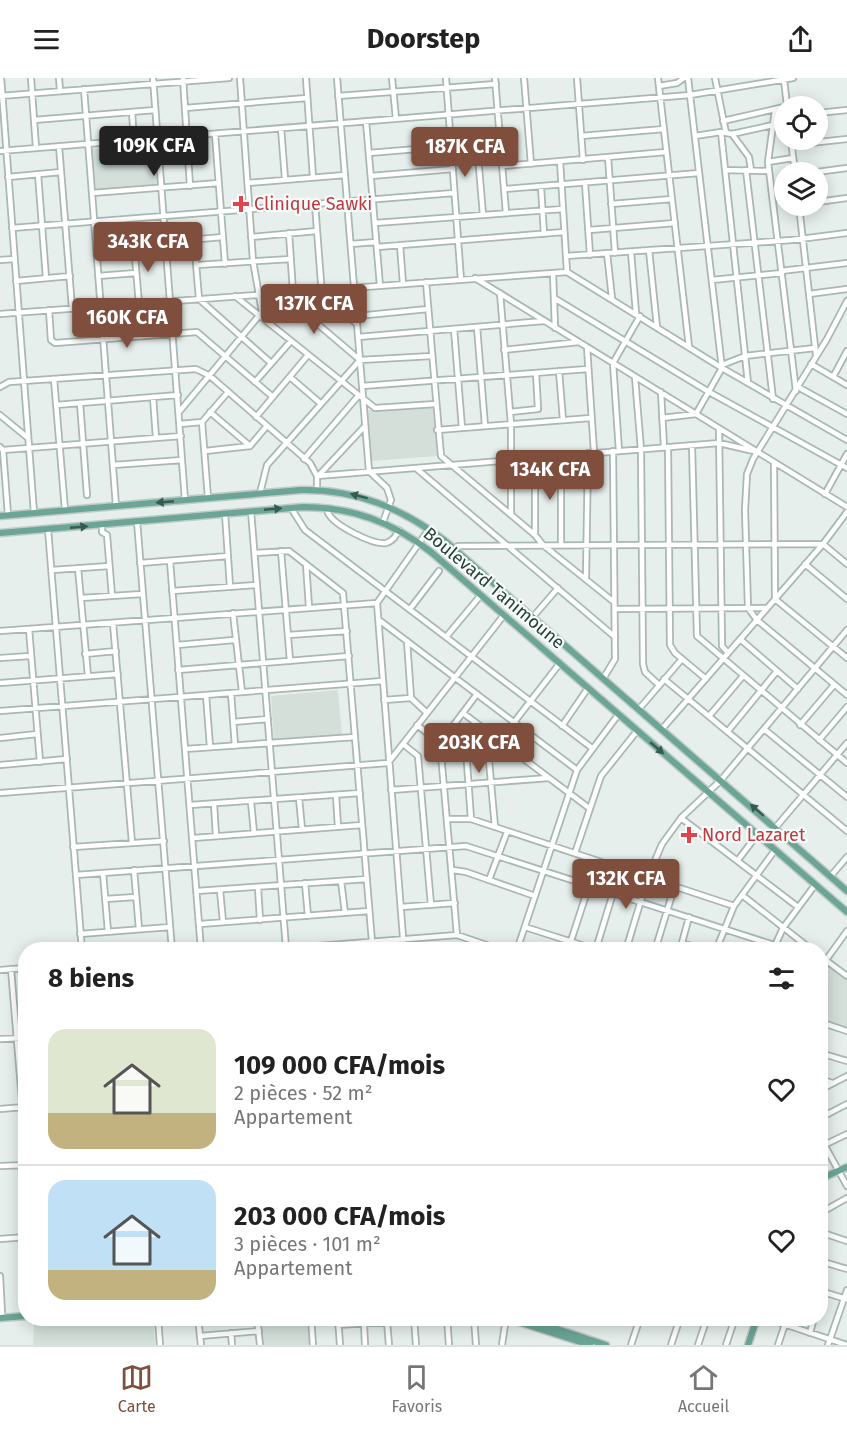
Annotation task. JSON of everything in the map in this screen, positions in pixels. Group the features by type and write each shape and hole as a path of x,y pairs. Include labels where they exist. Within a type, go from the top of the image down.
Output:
{"main road":[{"name":"Boulevard Tanimoune","path":"0,516 260,493 317,482 390,507 429,529 454,549 847,891"},
{"name":"Boulevard Tanimoune","path":"0,533 291,508 338,509 383,522 419,543 481,595 847,912"},
{"path":"828,1175 847,1167"},
{"path":"1,1315 18,1314"},
{"path":"538,1326 606,1345"},
{"path":"748,1345 754,1326"},
{"path":"542,1327 576,1343 590,1345"}],"street":[{"path":"1,78 34,513"},
{"path":"31,78 36,148"},
{"path":"59,78 60,91"},
{"path":"121,78 122,86"},
{"path":"1,95 122,86 153,81 229,78"},
{"path":"179,412 260,318 262,312 253,261 240,78"},
{"path":"306,78 313,177"},
{"path":"337,78 357,316 361,396 369,471 387,488 392,500 383,522"},
{"path":"392,78 396,119"},
{"path":"446,78 461,280"},
{"path":"524,78 531,164"},
{"path":"577,78 583,160"},
{"path":"658,78 689,347"},
{"path":"659,86 677,83 686,78 690,95 722,367 696,414"},
{"path":"715,78 726,133 725,170 748,383"},
{"path":"0,150 690,95 793,78"},
{"path":"784,79 785,96"},
{"path":"183,80 190,186"},
{"path":"153,81 185,500"},
{"path":"338,96 496,81 506,213"},
{"path":"84,89 116,506"},
{"path":"185,108 307,98"},
{"path":"34,120 155,110"},
{"path":"723,121 774,110 768,162 797,389"},
{"path":"828,112 847,110"},
{"path":"132,112 134,140"},
{"path":"366,122 380,286"},
{"path":"694,136 773,125"},
{"path":"281,129 285,179"},
{"path":"581,136 664,129"},
{"path":"726,133 749,157 754,243 773,399"},
{"path":"215,134 225,264"},
{"path":"828,140 847,139"},
{"path":"369,153 501,142"},
{"path":"477,144 483,215"},
{"path":"59,146 72,308"},
{"path":"792,150 794,162"},
{"path":"503,166 666,152"},
{"path":"608,158 615,253"},
{"path":"768,162 793,158"},
{"path":"560,161 567,272"},
{"path":"828,171 847,168"},
{"path":"371,176 453,170"},
{"path":"725,170 769,171"},
{"path":"8,177 61,172"},
{"path":"505,189 699,173"},
{"path":"38,174 46,278"},
{"path":"248,183 345,175"},
{"path":"92,193 219,183"},
{"path":"585,183 591,255"},
{"path":"541,187 544,234"},
{"path":"12,228 454,194"},
{"path":"828,201 847,198"},
{"path":"611,204 672,199"},
{"path":"315,204 324,298 357,324"},
{"path":"375,223 563,209"},
{"path":"800,216 816,356"},
{"path":"589,230 675,223"},
{"path":"251,237 317,231"},
{"path":"351,244 400,245 564,232"},
{"path":"289,233 294,292"},
{"path":"566,256 803,239 847,233"},
{"path":"96,248 223,237"},
{"path":"194,240 199,299 271,363"},
{"path":"134,245 139,303"},
{"path":"400,245 403,284"},
{"path":"649,250 657,327"},
{"path":"603,679 615,662 616,451 613,363 627,341 638,315 631,252"},
{"path":"607,253 612,299"},
{"path":"0,260 14,259"},
{"path":"197,266 291,259"},
{"path":"712,280 847,264"},
{"path":"0,314 567,272 773,399 847,440"},
{"path":"98,276 136,273"},
{"path":"553,273 555,328"},
{"path":"16,281 70,276"},
{"path":"476,278 847,509 823,544 662,729"},
{"path":"426,282 440,453 451,465 535,535 543,545 614,602"},
{"path":"809,294 847,290"},
{"path":"281,293 360,360"},
{"path":"500,294 511,424 511,514"},
{"path":"235,296 290,342 378,409 436,404"},
{"path":"554,298 709,392 847,468"},
{"path":"847,301 750,466 746,483 748,608 756,620 847,695"},
{"path":"357,316 428,309"},
{"path":"49,310 52,342 197,332 273,397"},
{"path":"358,337 544,321"},
{"path":"477,327 485,426"},
{"path":"454,329 462,428"},
{"path":"255,382 290,342"},
{"path":"504,350 579,342"},
{"path":"587,347 594,452"},
{"path":"722,367 745,356 815,348"},
{"path":"833,377 847,351"},
{"path":"256,417 308,356"},
{"path":"260,493 267,465 360,360 432,356"},
{"path":"811,364 847,385"},
{"path":"0,387 5,383 24,381 196,369 210,376 313,466 317,482"},
{"path":"362,386 588,369"},
{"path":"559,371 563,420"},
{"path":"510,412 538,409 536,373"},
{"path":"635,376 641,450 643,668 658,686"},
{"path":"290,377 320,403"},
{"path":"54,379 65,510"},
{"path":"797,389 847,414"},
{"path":"208,498 202,422 228,392"},
{"path":"661,393 666,447 670,645 682,659 706,679"},
{"path":"56,405 178,395"},
{"path":"304,459 361,396"},
{"path":"153,397 156,438"},
{"path":"80,403 87,495"},
{"path":"210,412 250,446"},
{"path":"662,418 696,414"},
{"path":"0,415 28,438"},
{"path":"437,430 591,418"},
{"path":"180,424 202,422"},
{"path":"205,451 250,446 266,426"},
{"path":"317,482 366,426"},
{"path":"719,429 722,646 728,653"},
{"path":"8,515 1,449 181,436"},
{"path":"317,482 369,471 417,469 719,443 758,452"},
{"path":"692,446 697,636 847,764"},
{"path":"586,580 588,453"},
{"path":"825,494 847,454"},
{"path":"561,456 561,545"},
{"path":"535,458 535,535"},
{"path":"113,465 182,460"},
{"path":"774,463 775,599 847,658"},
{"path":"417,469 615,637"},
{"path":"291,508 305,530 592,748"},
{"path":"251,511 278,831 282,942"},
{"path":"225,513 230,587"},
{"path":"328,513 338,525 379,542 388,542 396,537 399,530"},
{"path":"137,521 171,942"},
{"path":"102,525 102,532 107,535 111,596"},
{"path":"48,529 81,942"},
{"path":"403,942 377,603 429,529"},
{"path":"454,549 458,546 823,544 847,564"},
{"path":"281,551 290,661"},
{"path":"255,553 289,551 339,588 345,604 367,879 369,942 457,935 478,942"},
{"path":"842,560 847,553"},
{"path":"140,563 228,556"},
{"path":"170,561 201,942"},
{"path":"306,564 309,607"},
{"path":"805,564 847,599"},
{"path":"52,570 109,566"},
{"path":"78,568 88,676"},
{"path":"410,609 439,571"},
{"path":"172,591 257,585"},
{"path":"532,618 558,588"},
{"path":"81,598 142,594"},
{"path":"446,637 481,595"},
{"path":"0,632 377,603"},
{"path":"615,609 767,608"},
{"path":"233,613 234,640 242,692"},
{"path":"0,793 388,763 504,615"},
{"path":"379,620 577,770"},
{"path":"113,623 132,843"},
{"path":"29,629 40,762"},
{"path":"628,942 648,877 662,844 681,818 722,780 847,630"},
{"path":"288,635 347,631"},
{"path":"740,639 798,689"},
{"path":"177,645 234,640"},
{"path":"407,640 411,698 427,713"},
{"path":"85,654 116,651"},
{"path":"0,658 30,656"},
{"path":"178,670 350,656"},
{"path":"639,709 682,659"},
{"path":"495,826 490,757 560,663"},
{"path":"728,731 777,671"},
{"path":"0,683 118,674"},
{"path":"710,716 743,676"},
{"path":"664,679 847,831"},
{"path":"0,711 383,681"},
{"path":"800,724 834,685"},
{"path":"562,726 588,688"},
{"path":"231,693 235,746"},
{"path":"457,935 440,743 477,694"},
{"path":"206,695 210,747"},
{"path":"384,700 411,698"},
{"path":"819,740 847,707"},
{"path":"462,713 589,808"},
{"path":"520,942 577,770 618,715"},
{"path":"233,722 268,719"},
{"path":"417,725 440,743"},
{"path":"471,819 466,749 481,727"},
{"path":"764,729 847,797"},
{"path":"575,853 603,772 637,731"},
{"path":"0,738 37,734"},
{"path":"185,749 356,737"},
{"path":"776,827 847,743"},
{"path":"403,744 418,756 430,905"},
{"path":"0,765 67,759"},
{"path":"391,790 549,778"},
{"path":"190,805 360,793"},
{"path":"336,795 338,827"},
{"path":"299,798 302,829"},
{"path":"251,802 254,833"},
{"path":"214,804 216,836"},
{"path":"681,818 798,907"},
{"path":"447,819 471,819 495,826 507,832 734,906"},
{"path":"193,838 362,825"},
{"path":"489,880 507,832"},
{"path":"738,860 757,835"},
{"path":"74,847 164,841"},
{"path":"76,875 195,864 470,846 543,872 668,910 758,942"},
{"path":"719,942 734,906 775,850"},
{"path":"830,877 847,857"},
{"path":"571,941 597,861"},
{"path":"134,870 139,929"},
{"path":"453,870 535,896"},
{"path":"103,873 108,932"},
{"path":"197,891 367,879"},
{"path":"341,881 345,913"},
{"path":"305,884 308,916"},
{"path":"658,942 675,885"},
{"path":"776,942 783,928 815,885"},
{"path":"258,887 260,920"},
{"path":"220,890 223,922"},
{"path":"598,942 613,894"},
{"path":"742,895 803,942"},
{"path":"105,899 136,897"},
{"path":"401,907 455,903"},
{"path":"200,924 369,911"},
{"path":"682,942 689,917"},
{"path":"80,934 170,927"},
{"path":"525,927 574,942"},
{"path":"828,957 847,931"},
{"path":"828,962 847,976"},
{"path":"11,969 18,1048"},
{"path":"0,970 18,969"},
{"path":"828,1025 847,1031"},
{"path":"0,1040 17,1038"},
{"path":"828,1055 847,1061"},
{"path":"828,1086 847,1076"},
{"path":"828,1081 833,1083"},
{"path":"828,1114 847,1104"},
{"path":"0,1109 18,1108"},
{"path":"828,1144 847,1134"},
{"path":"828,1154 847,1186"},
{"path":"0,1166 18,1165"},
{"path":"828,1209 847,1198"},
{"path":"828,1235 847,1241"},
{"path":"0,1239 18,1238"},
{"path":"828,1263 847,1269"},
{"path":"0,1276 1,1315"},
{"path":"829,1342 846,1299 847,1290"},
{"path":"828,1293 846,1299"},
{"path":"159,1326 160,1345"},
{"path":"199,1326 201,1345"},
{"path":"258,1326 260,1345"},
{"path":"312,1326 313,1345"},
{"path":"338,1326 340,1345"},
{"path":"364,1326 366,1345"},
{"path":"387,1326 389,1345"},
{"path":"415,1326 416,1345"},
{"path":"448,1326 449,1345"},
{"path":"475,1326 476,1345"},
{"path":"502,1345 505,1326"},
{"path":"631,1345 637,1326"},
{"path":"671,1345 677,1326"},
{"path":"698,1345 704,1326"},
{"path":"726,1345 732,1326"},
{"path":"778,1345 785,1326"},
{"path":"788,1326 829,1342 847,1345"},
{"path":"810,1333 812,1326"},
{"path":"200,1336 259,1331"},
{"path":"231,1334 232,1345"}],"shaded area":[{"path":"154,144 157,186 94,192 91,149"},
{"path":"433,407 437,456 371,461 368,410"},
{"path":"338,690 342,736 274,742 271,696"},
{"path":"828,966 847,980 847,1029 828,1023"},
{"path":"34,1326 154,1326 155,1345 33,1345"},
{"path":"261,1326 308,1326 310,1345 263,1345"}],"place":[{"name":"Clinique Sawki","path":"241,204"},
{"name":"Nord Lazaret","path":"689,835"}]}
